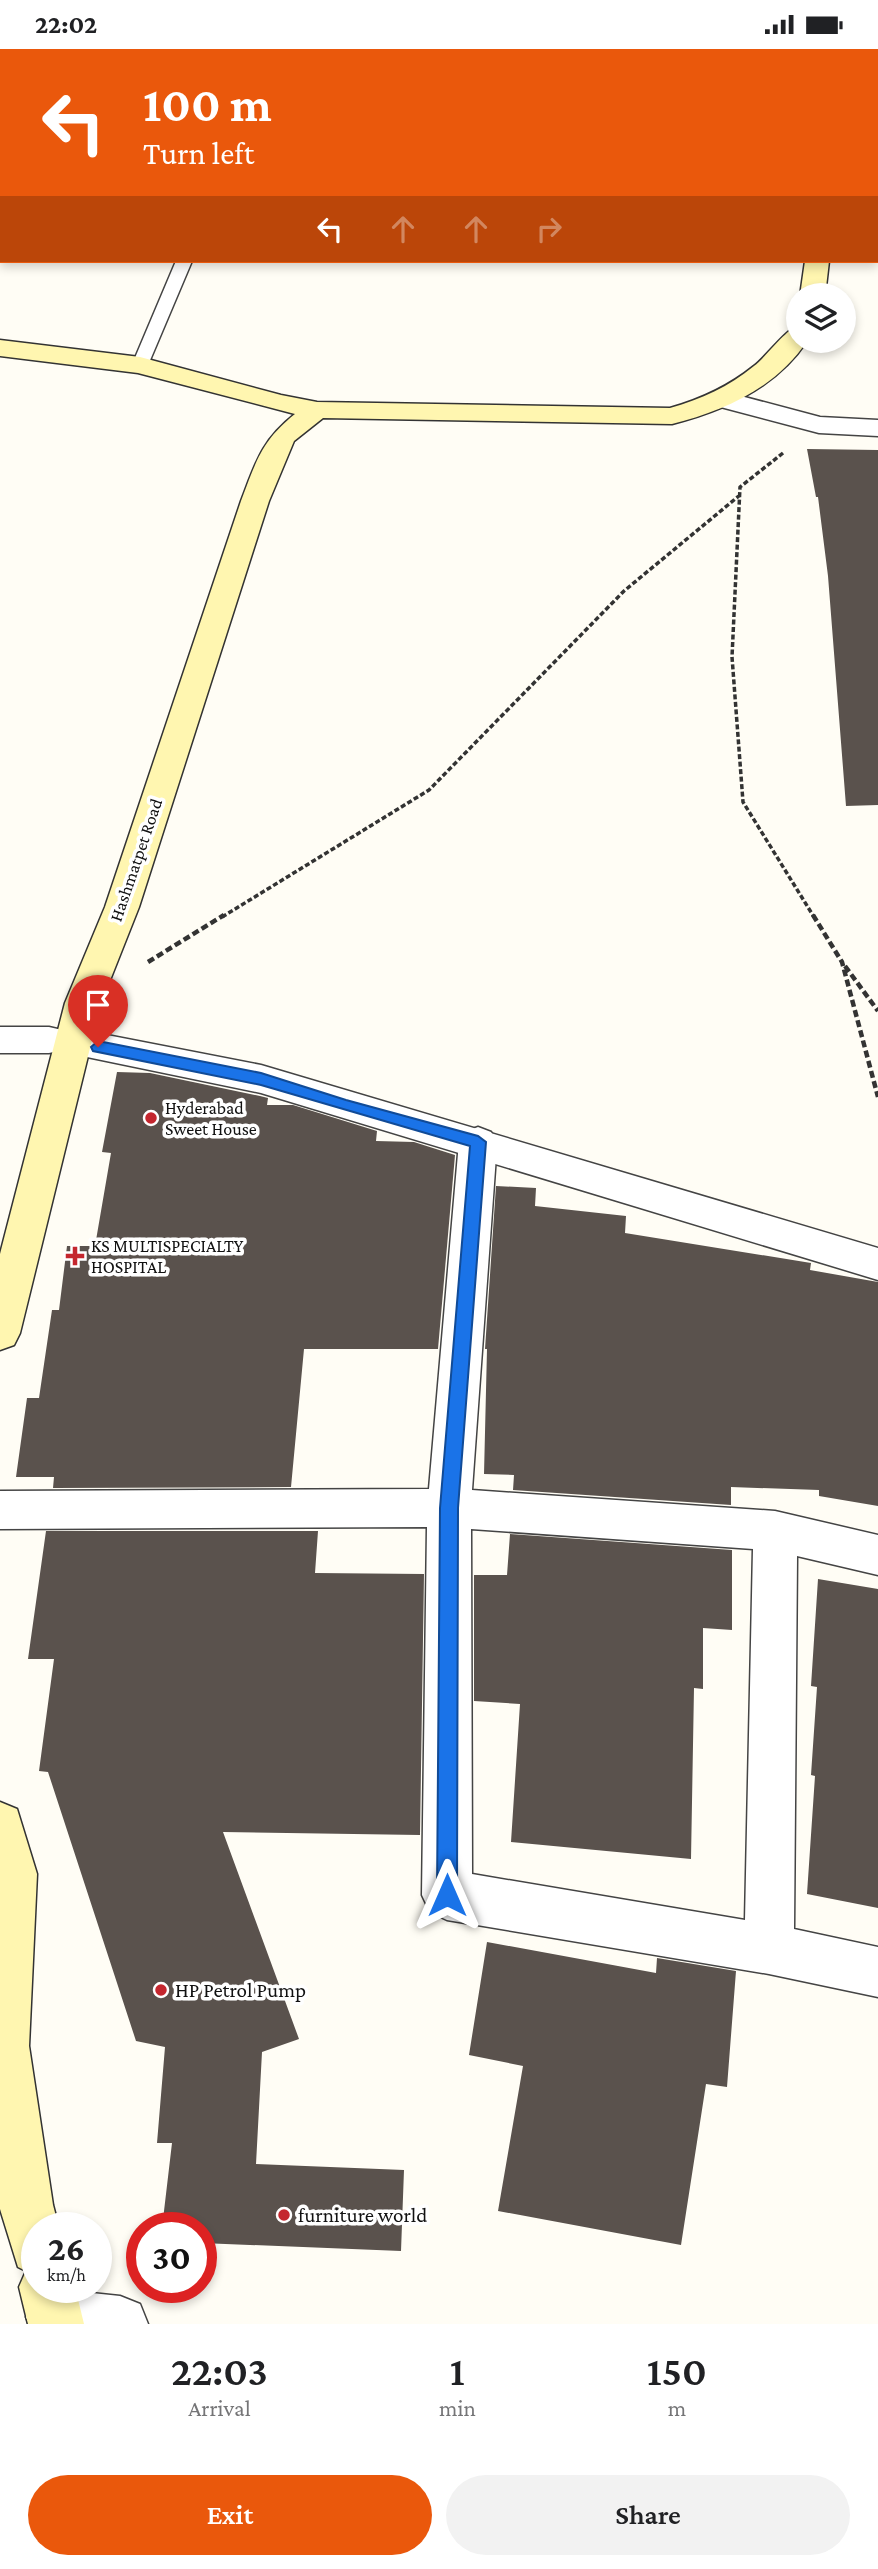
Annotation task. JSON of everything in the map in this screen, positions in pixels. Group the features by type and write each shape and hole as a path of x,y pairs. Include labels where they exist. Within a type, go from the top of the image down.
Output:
{"main road":[{"path":"814,283 817,263"},
{"path":"0,348 140,365 278,403 317,409 672,416 722,399 778,359 786,349"},
{"name":"Hashmatpet Road","path":"0,1333 76,975 163,705 278,403"},
{"name":"Hashmatpet Road","path":"0,1220 60,1041 83,1003 122,907 255,501 274,452 284,436 317,409"},
{"path":"0,1826 13,1874 2,2035 21,2223"}],"street":[{"path":"722,399 819,425 878,428"},
{"path":"0,1040 60,1041 261,1079 878,1264"},
{"path":"478,1142 449,1508 447,1895 769,1949 878,1972"},
{"path":"0,1510 449,1508 775,1531 878,1555"},
{"path":"769,1949 775,1531"},
{"path":"52,2309 120,2324"}],"lane":[{"path":"140,365 183,263"}],"path":[{"path":"819,425 740,487 732,657 743,802 842,962 878,1011"},
{"path":"83,1003 429,790 624,591 740,495"},
{"path":"842,962 878,1097"}],"building":[{"path":"807,449 878,450 878,805 846,806 828,576 818,497"},
{"path":"117,1072 150,1073 260,1096 268,1098 267,1105 293,1105 377,1131 376,1141 414,1142 455,1155 438,1349 304,1349 291,1487 53,1488 54,1477 16,1477 27,1398 39,1398 52,1310 59,1310 67,1246 95,1246 111,1153 102,1152"},
{"path":"496,1186 536,1188 535,1206 626,1216 625,1233 811,1263 810,1270 878,1282 878,1506 819,1496 819,1490 731,1487 731,1505 513,1490 514,1475 484,1474 485,1349"},
{"path":"46,1531 318,1531 315,1573 424,1574 420,1835 223,1832 299,2039 262,2052 256,2164 404,2170 401,2251 217,2244 217,2212 164,2212 172,2143 157,2143 165,2047 136,2041 48,1772 39,1771 54,1659 28,1659"},
{"path":"510,1534 732,1550 732,1630 703,1628 703,1689 694,1688 691,1859 511,1842 520,1704 474,1701 474,1575 507,1575"},
{"path":"818,1579 878,1589 878,1908 807,1894 815,1776 811,1775 817,1687 811,1686"},
{"path":"487,1942 656,1973 657,1958 736,1971 727,2087 706,2084 681,2245 498,2211 523,2066 469,2055"}],"place":[{"name":"Hyderabad Sweet House","path":"151,1118"},
{"name":"KS MULTISPECIALTY HOSPITAL","path":"75,1256"},
{"name":"HP Petrol Pump","path":"161,1990"},
{"name":"furniture world","path":"284,2215"}],"route":[{"path":"98,1047 261,1079 346,1106 478,1142 449,1508 447,1895"}]}
